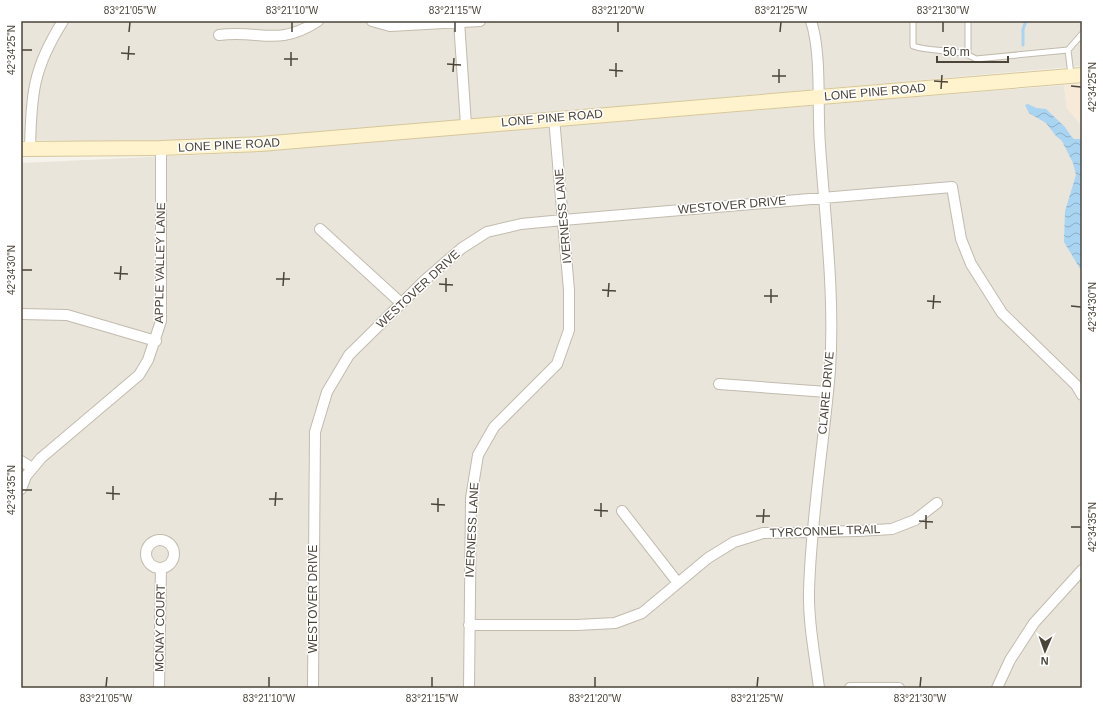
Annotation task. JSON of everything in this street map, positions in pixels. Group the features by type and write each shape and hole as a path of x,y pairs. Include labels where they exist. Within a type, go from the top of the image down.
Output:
{"street":[{"path":"26,149 38,70 42,57 63,21"},
{"path":"219,36 234,33 278,37 292,34 318,21"},
{"path":"372,21 390,26 480,21"},
{"name":"CLAIRE DRIVE","path":"811,21 816,51 823,197 831,291 830,369 808,593 812,640 819,688"},
{"path":"459,22 466,126"},
{"name":"LONE PINE ROAD","path":"26,149 161,148 260,144 1077,75"},
{"name":"IVERNESS LANE","path":"469,688 472,498 478,455 494,427 557,364 569,330 570,290 554,118"},
{"name":"APPLE VALLEY LANE","path":"21,489 32,468 41,458 139,375 148,360 156,341 161,321 161,148"},
{"name":"WESTOVER DRIVE","path":"313,688 315,432 327,392 349,356 400,303 462,248 487,232 521,224 952,187 961,239 971,264 1002,313 1076,384 1082,395"},
{"path":"320,229 400,303"},
{"path":"21,314 67,315 156,341"},
{"path":"719,384 828,392"},
{"path":"21,461 32,468"},
{"name":"TYRCONNEL TRAIL","path":"469,625 615,623 642,613 708,558 734,542 763,533 892,529 915,520 936,503"},
{"path":"622,511 678,583"},
{"name":"MCNAY COURT","path":"159,688 161,568"},
{"path":"997,688 1010,660 1034,623 1082,570"},
{"path":"850,688 899,688"}],"lane":[{"path":"913,21 913,46 925,50 968,53 976,59 1068,50 1082,34"},
{"path":"968,21 968,53"},
{"path":"1068,50 1077,75"}],"shaded area":[{"path":"21,21 1082,21 1082,66 291,135 147,142 21,140"},
{"path":"1082,84 1082,126 1067,108 1064,85"},
{"path":"1064,85 1067,108 1082,126 1082,688 21,688 21,163 237,153"}],"water":[{"path":"1028,104 1036,108 1046,109 1065,127 1074,139 1082,139 1082,272 1064,242 1065,211 1076,175 1073,163 1062,141 1046,123 1029,113 1025,105"}],"waterway":[{"path":"1023,45 1023,29 1026,21"}]}
